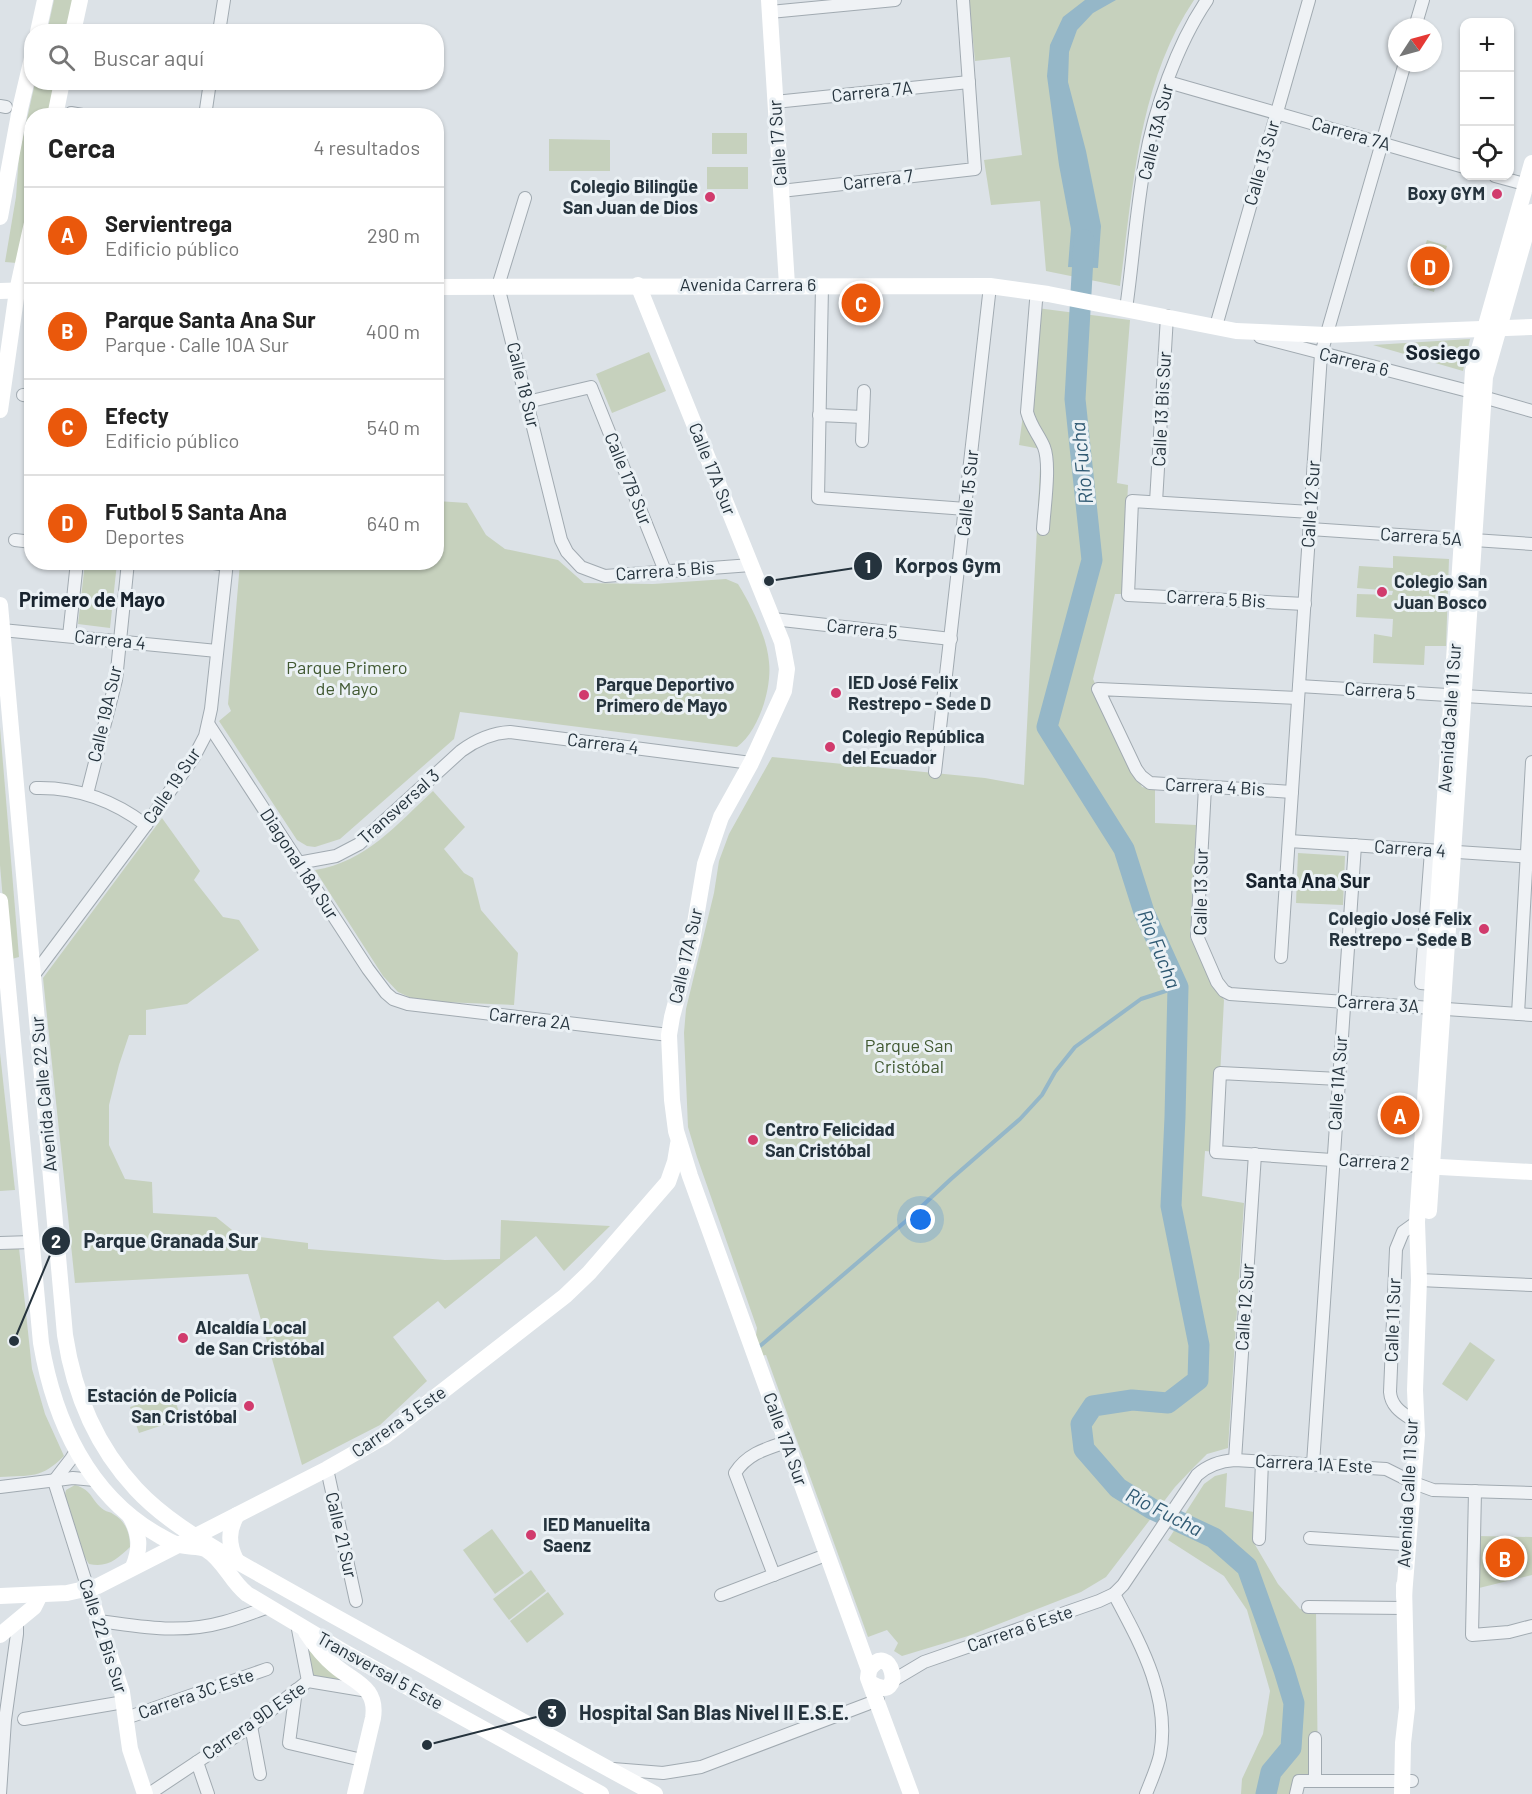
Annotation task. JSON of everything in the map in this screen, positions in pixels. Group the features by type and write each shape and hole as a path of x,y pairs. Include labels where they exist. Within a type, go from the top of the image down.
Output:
{"main road":[{"path":"40,24 45,0"},
{"path":"75,24 80,0"},
{"name":"Calle 17 Sur","path":"769,6 787,285"},
{"path":"0,217 24,90"},
{"path":"62,90 63,108"},
{"name":"Avenida Calle 11 Sur","path":"1437,1008 1432,984 1442,851 1458,695 1478,395 1486,369 1491,329 1529,185 1532,163"},
{"name":"Avenida Calle 11 Sur","path":"1491,329 1532,212"},
{"path":"0,410 16,291 24,257"},
{"name":"Calle 17A Sur","path":"638,285 785,651 786,680 779,703 751,763 721,817 709,848 692,941 672,1017 669,1035 674,1116 678,1140 858,1642 881,1679 885,1721 911,1794"},
{"name":"Avenida Carrera 6","path":"444,286 990,286 1039,292 1236,331 1326,335 1532,327"},
{"name":"Avenida Calle 22 Sur","path":"0,605 65,1335 74,1380 92,1427 117,1467 148,1501 195,1536"},
{"name":"Avenida Calle 11 Sur","path":"1407,1788 1402,1743 1407,1708 1402,1544 1417,1435 1415,1390 1419,1280 1417,1222 1426,1166 1437,1008 1442,851"},
{"name":"Avenida Calle 22 Sur","path":"0,901 44,1364 57,1411 76,1451 94,1480 130,1515 158,1535 178,1545"},
{"name":"Carrera 3 Este","path":"0,1596 40,1595 88,1589 109,1581 327,1469 385,1436 553,1307 589,1273 663,1189 672,1174 678,1140"},
{"name":"Avenida Calle 11 Sur","path":"1419,1280 1428,1222 1426,1166"},
{"name":"Carrera 2","path":"1426,1166 1532,1172"},
{"path":"663,1189 674,1188 684,1191 699,1202"},
{"name":"Avenida Calle 11 Sur","path":"1405,1602 1409,1481 1407,1435 1415,1390"},
{"path":"130,1515 139,1536 139,1552 133,1567"},
{"path":"236,1560 230,1547 229,1537 232,1522 237,1515"},
{"name":"Transversal 5 Este","path":"195,1536 655,1794"},
{"name":"Transversal 5 Este","path":"178,1545 206,1549 216,1557 236,1585 269,1607 597,1792"},
{"name":"Calle 22 Bis Sur","path":"88,1589 119,1680 130,1749 147,1794"},
{"path":"0,1635 34,1607 40,1595"},
{"path":"300,1625 334,1665 363,1685 374,1706 355,1794"}],"street":[{"path":"220,24 224,0"},
{"path":"769,6 895,0"},
{"path":"963,0 969,82"},
{"name":"Calle 13A Sur","path":"1126,309 1145,162 1153,126 1178,51 1191,23 1207,0"},
{"name":"Calle 13 Sur","path":"1216,326 1309,0"},
{"path":"1418,18 1423,0"},
{"name":"Calle 12 Sur","path":"1281,957 1322,354 1402,72"},
{"name":"Carrera 7A","path":"775,102 969,82"},
{"name":"Carrera 7","path":"781,191 975,169 969,82"},
{"name":"Carrera 7A","path":"1168,82 1460,166"},
{"path":"206,108 209,90"},
{"path":"1510,180 1529,185"},
{"path":"498,286 525,198"},
{"name":"Calle 18 Sur","path":"498,286 561,540 567,552 581,567"},
{"path":"822,286 818,498 966,509"},
{"name":"Calle 15 Sur","path":"935,772 990,286"},
{"path":"1039,292 1036,301 1027,412 1031,427 1044,448 1047,468 1043,529"},
{"name":"Calle 13 Bis Sur","path":"1156,502 1167,316"},
{"name":"Carrera 6","path":"1236,331 1532,411"},
{"name":"Calle 17B Sur","path":"527,402 591,387 665,571"},
{"path":"862,441 864,391"},
{"path":"819,414 862,417"},
{"name":"Carrera 5 Bis","path":"1156,502 1132,501 1128,595 1305,604"},
{"path":"1156,502 1311,512"},
{"name":"Carrera 5A","path":"1310,529 1532,544"},
{"path":"15,540 24,541"},
{"name":"Carrera 5 Bis","path":"581,567 604,576 751,565"},
{"path":"69,636 76,570"},
{"name":"Calle 19A Sur","path":"87,794 116,680 127,570"},
{"name":"Calle 19 Sur","path":"33,976 146,825 194,757 205,736 209,725 226,570"},
{"name":"Carrera 5","path":"773,619 951,639"},
{"name":"Carrera 4","path":"2,630 217,651"},
{"name":"Carrera 5","path":"1141,776 1098,689 1458,695 1532,700"},
{"name":"Diagonal 18A Sur","path":"209,725 368,969 393,999"},
{"name":"Carrera 4","path":"461,751 491,734 510,732 751,763"},
{"name":"Transversal 3","path":"298,863 336,856 359,844 461,751"},
{"path":"1518,1014 1529,857 1532,762"},
{"name":"Carrera 4 Bis","path":"1141,776 1150,783 1292,792"},
{"name":"Calle 13 Sur","path":"1206,787 1197,936 1217,981 1224,991"},
{"path":"36,788 52,788 87,794 117,806 146,825"},
{"name":"Carrera 4","path":"1289,841 1529,857"},
{"name":"Calle 11A Sur","path":"1313,1464 1355,845"},
{"name":"Carrera 3A","path":"1224,991 1230,994 1532,1015"},
{"name":"Carrera 2A","path":"393,999 408,1004 669,1035"},
{"name":"Carrera 2","path":"1339,1080 1220,1073 1216,1152 1426,1166"},
{"name":"Calle 12 Sur","path":"1235,1460 1255,1154"},
{"name":"Calle 11 Sur","path":"1410,1418 1400,1413 1392,1402 1390,1392 1396,1249 1403,1232 1417,1222"},
{"path":"0,1243 32,1242"},
{"path":"1419,1280 1532,1285"},
{"path":"774,1575 735,1473 747,1458 758,1451 786,1442"},
{"path":"54,1480 76,1451"},
{"name":"Carrera 1A Este","path":"1114,1594 1130,1576 1197,1475 1205,1468 1222,1461 1262,1461 1386,1469 1432,1490 1532,1493"},
{"path":"1259,1539 1262,1461"},
{"name":"Calle 21 Sur","path":"327,1469 356,1601"},
{"path":"0,1487 73,1478 94,1480"},
{"name":"Calle 22 Bis Sur","path":"54,1480 88,1589"},
{"path":"1475,1491 1472,1635 1509,1632 1532,1626"},
{"path":"1310,1538 1402,1544"},
{"path":"721,1596 826,1555"},
{"path":"1114,1594 1148,1664 1160,1709 1162,1741 1160,1757 1146,1794"},
{"name":"Carrera 6 Este","path":"609,1769 663,1773 688,1770 881,1679 1114,1594"},
{"path":"1308,1607 1405,1602"},
{"path":"99,1621 140,1627 179,1629 223,1623 269,1607"},
{"path":"0,1794 17,1622"},
{"path":"300,1625 308,1681"},
{"name":"Carrera 3C Este","path":"24,1719 125,1710 267,1669"},
{"name":"Carrera 9D Este","path":"147,1794 251,1725 308,1681 368,1691"},
{"path":"297,1690 289,1743 362,1760"},
{"path":"251,1725 260,1774"},
{"path":"1315,1738 1315,1781"},
{"path":"197,1762 208,1794"},
{"path":"1296,1794 1299,1781 1407,1788"}],"green space":[{"path":"54,0 76,0 70,24 49,24"},
{"path":"969,0 1194,0 1175,32 1149,101 1134,175 1120,286 1046,271 1040,201 991,205 984,160 1022,155 1010,57 975,61"},
{"path":"33,90 54,90 51,108 29,108"},
{"path":"24,132 24,230 17,263 5,262 16,197 19,155"},
{"path":"712,133 747,133 747,154 712,154"},
{"path":"549,139 610,140 610,171 549,171"},
{"path":"707,167 748,167 748,189 707,189"},
{"path":"1427,240 1447,246 1434,292 1413,285"},
{"name":"Parque San Cristóbal","path":"1037,308 1130,320 1117,483 1128,485 1123,594 1115,594 1093,679 1142,787 1155,789 1155,823 1196,825 1190,938 1224,1000 1216,1152 1205,1151 1202,1196 1244,1203 1228,1448 1207,1454 1175,1487 1106,1577 1081,1592 968,1636 902,1656 894,1651 898,1643 887,1630 868,1637 766,1355 760,1356 755,1343 757,1328 688,1127 684,1033 686,1009 714,893 719,861 729,834 772,757 985,778 1024,785 1041,449 1019,445"},
{"path":"1470,339 1463,371 1373,345"},
{"path":"649,352 666,391 612,413 596,374"},
{"name":"Parque Primero de Mayo","path":"444,501 467,503 486,535 505,549 558,560 584,583 653,584 726,579 738,584 758,622 769,662 766,696 758,720 745,740 737,747 460,712 454,739 340,839 315,847 307,846 297,840 219,721 231,711 228,704 239,570 444,570"},
{"path":"1393,556 1449,559 1446,646 1425,646 1424,665 1373,663 1374,634 1392,637 1393,619 1356,617 1357,594 1392,595 1393,591 1357,588 1359,566 1393,568"},
{"path":"84,570 116,570 110,628 78,624"},
{"path":"0,727 19,957 8,960 0,865"},
{"path":"433,791 465,827 444,849 464,873 473,878 481,910 518,953 514,1005 418,1001 398,992 383,976 315,870 350,859 380,840"},
{"path":"162,818 200,871 194,880 223,917 239,920 259,950 187,1004 146,1010 146,1035 129,1035 109,1105 109,1145 125,1179 152,1182 153,1213 216,1217 237,1234 308,1243 308,1249 445,1260 500,1259 501,1220 610,1226 564,1271 536,1236 445,1309 438,1301 393,1337 427,1381 380,1425 302,1465 248,1274 75,1283 43,978"},
{"path":"1298,853 1345,856 1343,905 1296,903"},
{"path":"0,1053 15,1190 0,1191"},
{"path":"19,1248 32,1369 45,1414 64,1456 42,1472 28,1476 0,1477 0,1250"},
{"path":"1470,1342 1495,1360 1467,1401 1442,1384"},
{"path":"173,1393 181,1419 139,1433 130,1407"},
{"path":"1227,1473 1225,1507 1254,1512 1254,1543 1278,1584 1300,1609 1316,1610 1318,1777 1301,1778 1301,1794 1241,1794 1242,1779 1263,1734 1270,1691 1247,1610 1224,1576 1168,1540 1204,1484 1215,1476"},
{"path":"75,1485 89,1493 100,1507 121,1520 126,1528 130,1547 112,1562 102,1565 89,1564 80,1548 68,1518 65,1498 66,1490"},
{"path":"492,1529 524,1573 495,1594 463,1550"},
{"path":"1477,1536 1532,1537 1532,1575 1479,1588"},
{"path":"531,1570 546,1591 509,1620 493,1599"},
{"path":"548,1592 564,1614 527,1643 510,1621"},
{"path":"307,1649 353,1686 311,1676"}],"water":[{"path":"1085,0 1116,0 1093,13 1077,30 1069,52 1068,82 1086,151 1101,226 1098,268 1068,267 1071,229 1059,165 1047,76 1050,45 1063,17"}],"waterway":[{"name":"Río Fucha","path":"1084,240 1075,399 1092,560 1047,727 1124,849 1144,912 1178,987 1171,1206 1199,1345 1198,1380 1168,1403 1132,1400 1093,1406 1081,1424 1084,1449 1118,1488 1152,1509 1214,1538 1247,1567 1294,1703 1291,1748 1271,1772 1266,1794"},
{"path":"760,1346 906,1221 1020,1119 1042,1095 1055,1072 1075,1047 1141,999 1178,987"}],"place":[{"name":"Boxy GYM","path":"1497,194"},
{"name":"Colegio Bilingüe San Juan de Dios","path":"710,197"},
{"name":"Futbol 5 Santa Ana","path":"1430,266"},
{"name":"Efecty","path":"861,303"},
{"name":"Korpos Gym","path":"769,581"},
{"name":"Colegio San Juan Bosco","path":"1382,592"},
{"name":"IED José Felix Restrepo - Sede D","path":"836,693"},
{"name":"Parque Deportivo Primero de Mayo","path":"584,695"},
{"name":"Colegio República del Ecuador","path":"830,747"},
{"name":"Colegio José Felix Restrepo - Sede B","path":"1484,929"},
{"name":"Servientrega","path":"1400,1115"},
{"name":"Centro Felicidad San Cristóbal","path":"753,1140"},
{"name":"Alcaldía Local de San Cristóbal","path":"183,1338"},
{"name":"Parque Granada Sur","path":"14,1341"},
{"name":"Estación de Policía San Cristóbal","path":"249,1406"},
{"name":"IED Manuelita Saenz","path":"531,1535"},
{"name":"Parque Santa Ana Sur","path":"1505,1558"},
{"name":"Hospital San Blas Nivel II E.S.E.","path":"427,1745"}],"district":[{"name":"Sosiego","path":"1443,353"},
{"name":"Primero de Mayo","path":"92,600"},
{"name":"Santa Ana Sur","path":"1308,881"}]}
